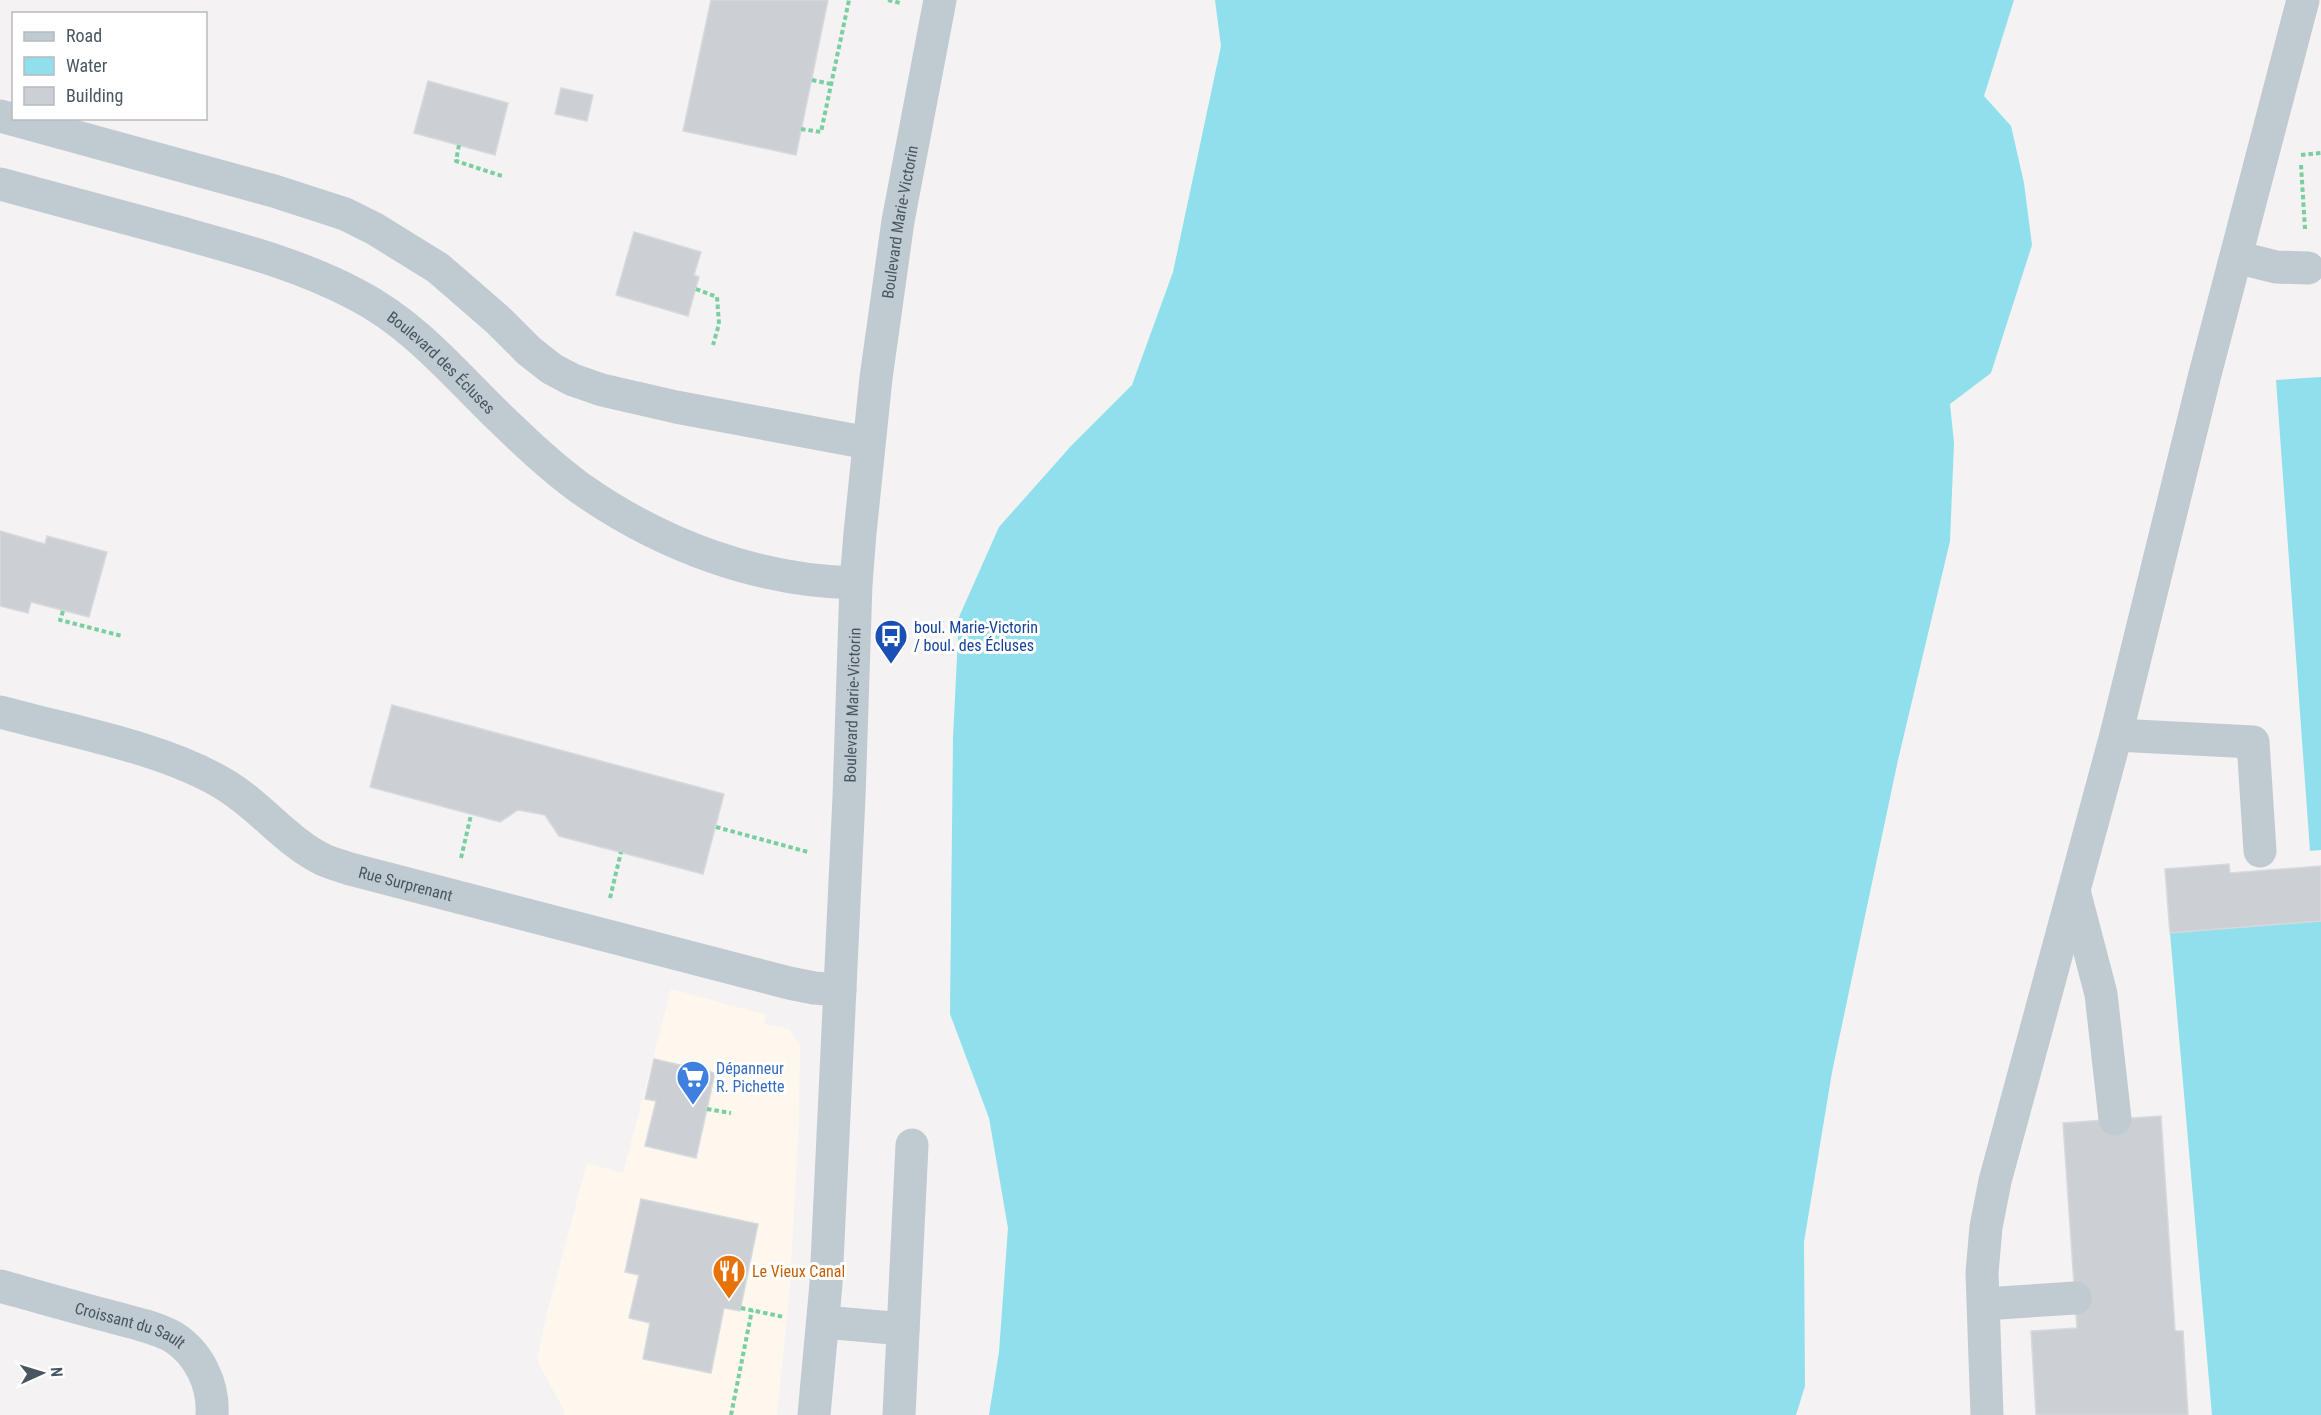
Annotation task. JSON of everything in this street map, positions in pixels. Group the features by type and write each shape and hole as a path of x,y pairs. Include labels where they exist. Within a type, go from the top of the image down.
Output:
{"street":[{"name":"Boulevard Marie-Victorin","path":"814,1415 809,1320 840,990 856,583 868,443 898,221 940,0"},
{"path":"1987,1415 1982,1273 1986,1227 1995,1181 2116,735 2303,0"},
{"path":"15,120 274,191 345,214 438,268 498,320 529,351 552,369 573,380 602,390 676,407 868,443"},
{"name":"Boulevard des Écluses","path":"0,184 273,260 356,294 392,315 427,343 549,464 579,488 616,512 693,550 730,562 807,581 856,583"},
{"path":"2236,257 2276,267 2308,268"},
{"name":"Rue Surprenant","path":"0,712 127,746 195,769 223,783 242,796 301,845 323,860 350,869 801,986 840,990"},
{"path":"2116,735 2253,742 2260,851"},
{"path":"2074,890 2101,994 2115,1119"},
{"path":"899,1415 912,1145"},
{"name":"Croissant du Sault","path":"0,1286 141,1325 172,1336 196,1359 205,1373 213,1401 212,1415"},
{"path":"1984,1304 2075,1298"},
{"path":"809,1320 903,1329"}],"path":[{"path":"801,129 821,132 849,0"},
{"path":"888,0 907,5"},
{"path":"812,81 831,84"},
{"path":"459,145 456,161 502,176"},
{"path":"2308,268 2301,155 2321,153"},
{"path":"696,289 717,297 719,324 713,345"},
{"path":"63,610 60,620 122,636"},
{"path":"452,896 471,814"},
{"path":"716,827 813,853"},
{"path":"601,934 621,852"},
{"path":"707,1108 731,1113"},
{"path":"741,1308 809,1320"},
{"path":"731,1415 752,1310"}],"shaded area":[{"path":"671,989 767,1015 764,1024 789,1029 800,1046 799,1121 790,1287 777,1415 564,1415 537,1360 547,1313 587,1163 623,1173"}],"water":[{"path":"1215,0 2014,0 1984,96 2011,126 2024,183 2032,245 1991,373 1950,404 1954,443 1950,541 1898,760 1832,1072 1804,1242 1805,1386 1796,1415 989,1415 999,1352 1008,1228 989,1118 950,1014 953,738 959,617 999,527 1071,446 1132,385 1173,272 1221,46"},
{"path":"2321,377 2321,850 2310,851 2276,380"},
{"path":"2321,921 2321,1415 2212,1415 2170,933"}],"building":[{"path":"711,0 828,0 796,155 683,131"},
{"path":"428,81 508,103 495,155 414,133"},
{"path":"561,88 593,95 587,121 555,114"},
{"path":"634,232 701,252 694,275 699,277 688,316 616,295"},
{"path":"0,531 45,544 47,536 107,552 89,617 31,602 28,613 0,606"},
{"path":"392,705 724,794 703,874 559,836 545,815 518,810 500,822 370,787"},
{"path":"2229,864 2230,873 2321,866 2321,921 2170,933 2165,869"},
{"path":"654,1059 715,1073 696,1158 645,1146 656,1101 645,1099"},
{"path":"2161,1116 2175,1331 2183,1331 2188,1415 2036,1415 2031,1331 2077,1328 2063,1123"},
{"path":"641,1199 758,1224 740,1311 724,1308 711,1373 643,1359 650,1323 629,1318 639,1275 625,1272"}],"place":[{"name":"boul. Marie-Victorin / boul. des Écluses","path":"891,665"},
{"name":"Dépanneur R. Pichette","path":"693,1106"},
{"name":"Le Vieux Canal","path":"729,1300"}]}
